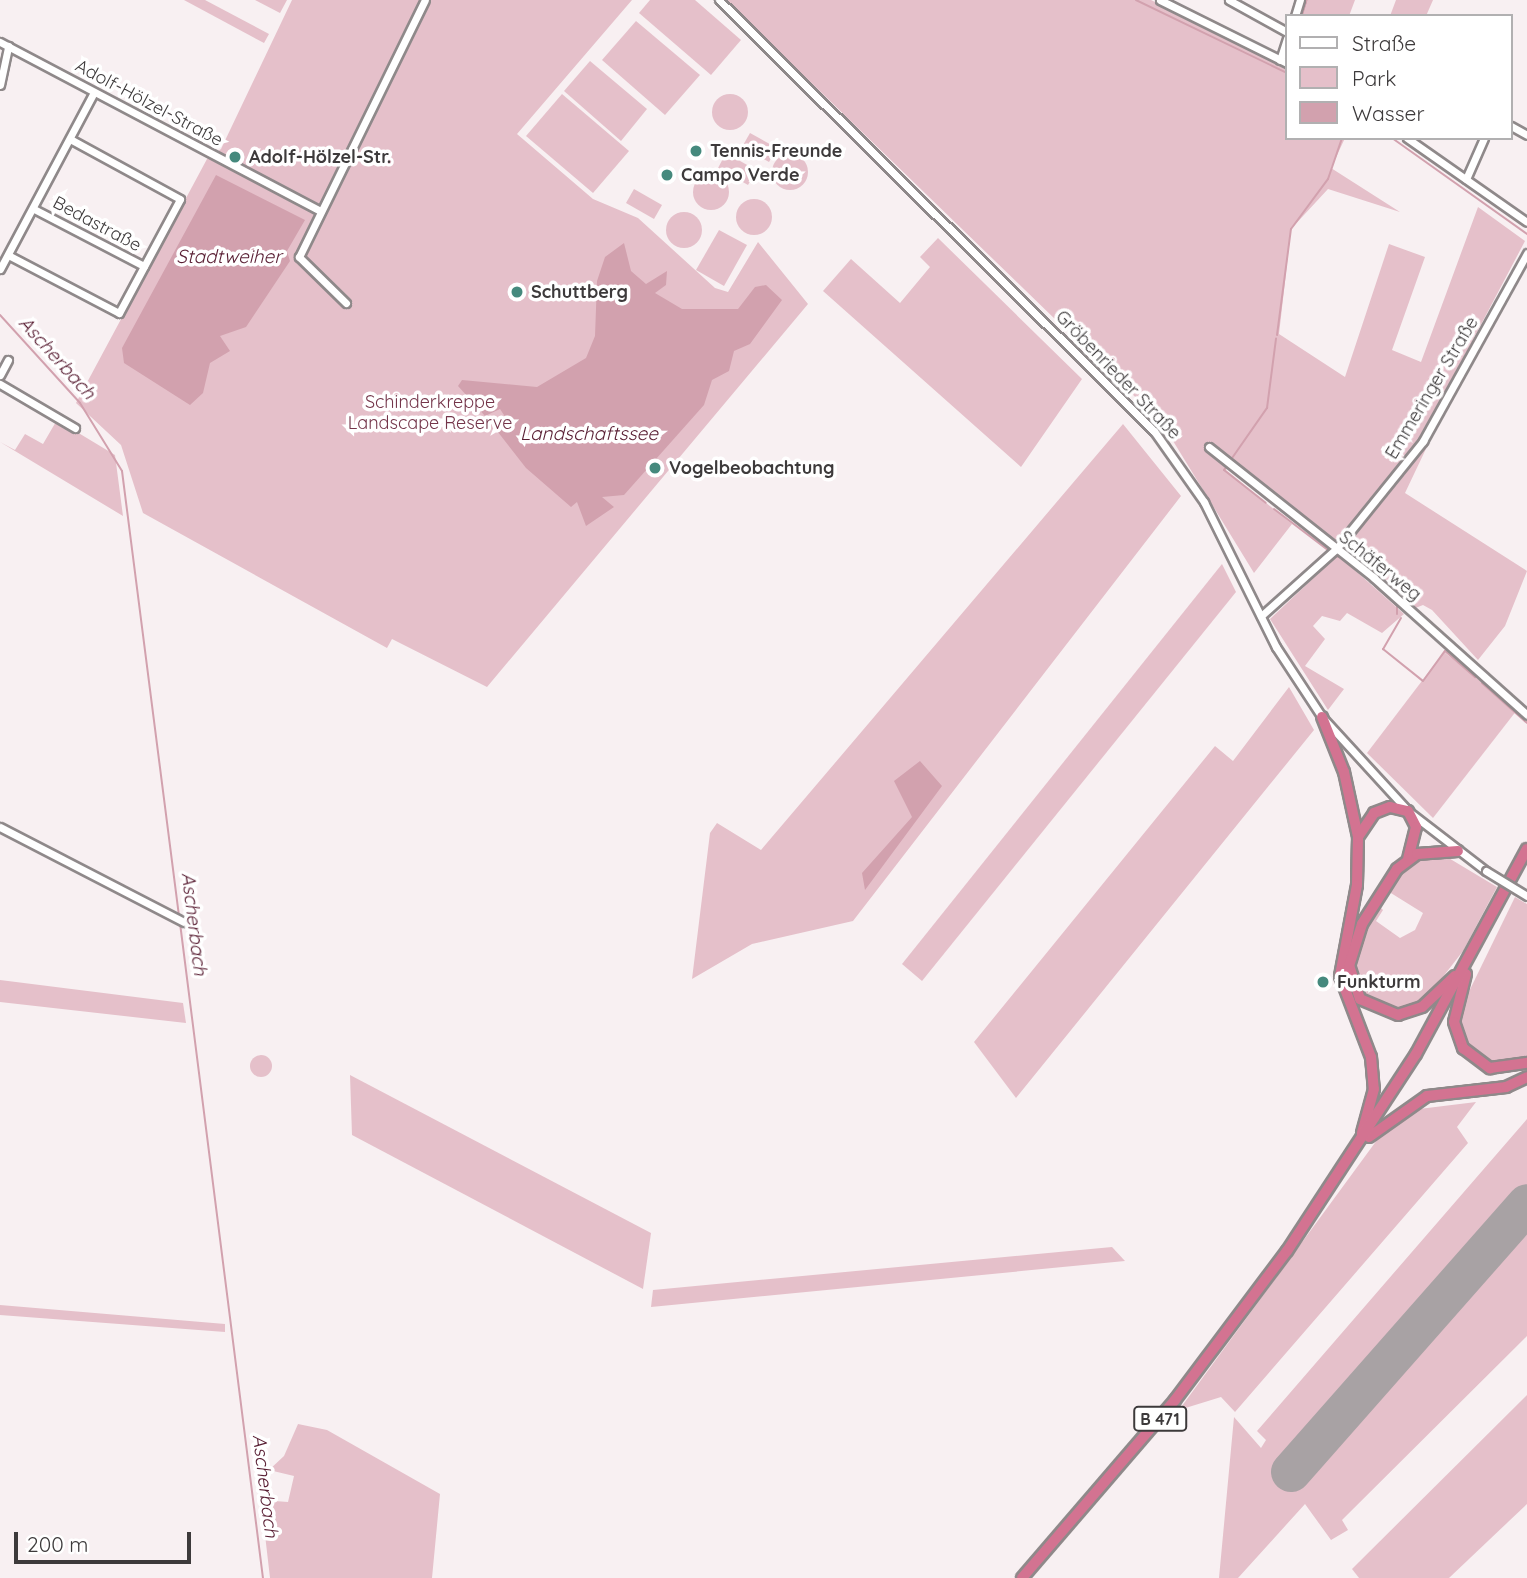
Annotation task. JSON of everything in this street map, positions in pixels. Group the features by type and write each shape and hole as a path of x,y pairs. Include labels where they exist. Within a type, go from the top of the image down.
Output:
{"highway":[{"path":"1322,718 1344,772 1358,837 1357,885 1340,976 1373,1072 1356,1150"},
{"path":"1358,837 1374,813 1390,807 1408,811 1416,827 1408,858 1384,886 1351,950 1356,993 1383,1013 1410,1013 1443,990 1471,957"},
{"name":"B 471","path":"1022,1578 1219,1346 1356,1150 1471,957 1527,849"},
{"path":"1408,858 1458,851"},
{"path":"1471,957 1455,1016 1458,1039 1490,1068 1527,1063"},
{"path":"1356,1150 1417,1100 1506,1087 1527,1077"}],"street":[{"path":"346,303 299,257 425,0"},
{"name":"Gröbenrieder Straße","path":"719,0 1153,431 1204,502 1261,616 1322,718 1408,811 1458,851 1527,896"},
{"path":"1160,0 1284,62"},
{"path":"1229,0 1286,31"},
{"path":"0,85 4,44"},
{"name":"Adolf-Hölzel-Straße","path":"4,44 320,211"},
{"path":"0,269 10,256 94,92"},
{"path":"10,256 119,313 180,199 70,139"},
{"path":"1409,140 1527,222"},
{"path":"1466,180 1483,140"},
{"name":"Bedastraße","path":"34,209 144,266"},
{"name":"Emmeringer Straße","path":"1261,616 1336,549 1423,441 1527,253"},
{"path":"0,375 8,360"},
{"path":"0,384 75,428"},
{"name":"Schäferweg","path":"1209,447 1336,549 1527,715"},
{"path":"0,827 180,920"}],"green space":[{"path":"184,0 205,0 269,34 264,43"},
{"path":"255,0 287,0 280,13"},
{"name":"Schinderkreppe Landscape Reserve","path":"292,0 632,0 517,134 593,199 638,218 715,288 728,292 758,242 808,304 487,687 392,639 387,648 143,513 121,445 76,403 207,159 221,149"},
{"path":"650,0 695,0 741,40 711,75 639,13"},
{"path":"726,0 1151,0 1286,67 1286,140 1344,140 1331,168 1400,212 1328,189 1291,229 1279,334 1345,377 1389,244 1425,257 1392,350 1421,362 1478,207 1525,241 1419,442 1339,541 1329,540 1232,461 1226,470 1292,524 1254,573 1162,423"},
{"path":"1308,0 1355,0 1350,14 1304,14"},
{"path":"1396,0 1433,0 1427,14 1391,14"},
{"path":"636,21 700,75 665,115 602,60"},
{"path":"590,61 647,109 621,141 564,91"},
{"path":"562,94 629,151 593,193 526,136"},
{"path":"730,94 743,99 748,112 743,125 730,130 717,125 712,112 717,99"},
{"path":"750,133 777,148 769,162 742,147"},
{"path":"726,153 756,170 748,185 718,168"},
{"path":"790,154 803,159 808,172 803,185 790,190 777,185 772,172 777,159"},
{"path":"711,174 724,179 729,192 724,205 711,210 698,205 693,192 698,179"},
{"path":"634,189 662,205 654,219 626,203"},
{"path":"754,199 767,204 772,217 767,230 754,235 741,230 736,217 741,204"},
{"path":"684,212 697,217 702,230 697,243 684,248 671,243 666,230 671,217"},
{"path":"719,230 747,245 724,286 696,270"},
{"path":"938,238 1082,379 1021,467 823,291 851,259 900,303 930,267 920,257"},
{"path":"1443,413 1405,493 1527,571 1505,626 1478,660 1432,610 1423,605 1413,609 1345,545 1414,462"},
{"path":"57,420 115,455 123,516 0,442 15,450 25,434 43,444"},
{"path":"1123,424 1181,496 853,921 752,944 692,979 710,833 717,823 761,850"},
{"path":"1338,555 1404,614 1382,633 1347,613 1340,621 1322,616 1313,626 1325,639 1305,666 1344,689 1328,710 1270,619"},
{"path":"1222,564 1236,592 922,981 902,964"},
{"path":"1444,652 1517,710 1433,818 1367,753"},
{"path":"1289,687 1314,730 1016,1098 974,1042 1215,746 1233,761"},
{"path":"1447,857 1497,887 1463,951 1421,1005 1399,1013 1368,1002 1352,973 1377,904 1383,910 1376,921 1400,938 1415,930 1423,913 1386,890 1420,858"},
{"path":"1515,897 1527,904 1527,1059 1490,1066 1465,1046 1460,1010"},
{"path":"0,980 183,1003 186,1023 0,1002"},
{"path":"261,1055 269,1058 272,1066 269,1074 261,1077 253,1074 250,1066 253,1058"},
{"path":"350,1075 651,1233 643,1289 352,1135"},
{"path":"1476,1102 1457,1127 1468,1143 1235,1412 1221,1397 1179,1410 1388,1125 1411,1110"},
{"path":"1527,1119 1527,1336 1342,1520 1348,1530 1331,1540 1305,1504 1238,1578 1219,1578 1234,1417 1261,1448 1266,1440 1257,1431"},
{"path":"1112,1247 1125,1261 651,1307 653,1290"},
{"path":"0,1305 225,1324 225,1332 0,1315"},
{"path":"1527,1395 1527,1504 1449,1578 1359,1578 1352,1569"},
{"path":"298,1424 327,1430 440,1494 432,1578 270,1578 261,1500 288,1502 294,1476 269,1470 284,1456"}],"water":[{"name":"Stadtweiher","path":"216,175 305,220 287,251 290,261 246,327 220,336 230,351 210,363 203,393 190,405 124,363 122,348"},
{"name":"Landschaftssee","path":"624,243 631,271 646,284 667,271 666,285 655,293 682,309 738,309 755,287 766,285 782,300 750,344 734,351 729,371 712,380 704,405 624,495 602,497 614,507 586,526 577,502 571,507 526,468 494,427 506,418 500,409 485,416 458,386 462,380 537,387 586,358 595,336 597,281 605,257"},
{"path":"920,761 942,786 865,890 862,873 912,817 894,781"}],"waterway":[{"path":"1136,0 1286,73"},
{"path":"1303,14 1307,0"},
{"path":"1277,335 1291,229 1328,179 1341,140"},
{"path":"1395,140 1527,234"},
{"name":"Ascherbach","path":"0,315 80,403 122,471 179,917"},
{"path":"1230,461 1267,408 1276,339"},
{"path":"1227,466 1224,470 1266,503"},
{"path":"1274,509 1328,550"},
{"path":"1335,556 1343,558"},
{"path":"1351,564 1368,579"},
{"path":"1375,586 1397,606 1397,614"},
{"path":"1401,618 1383,649 1423,681 1445,651 1475,677"},
{"path":"1482,683 1527,723"},
{"name":"Ascherbach","path":"180,923 263,1578"}],"runway":[{"path":"1291,1472 1527,1204"}],"place":[{"name":"Tennis-Freunde","path":"696,151"},
{"name":"Adolf-Hölzel-Str.","path":"235,157"},
{"name":"Campo Verde","path":"667,175"},
{"name":"Schuttberg","path":"517,292"},
{"name":"Vogelbeobachtung","path":"655,468"},
{"name":"Funkturm","path":"1323,982"}]}
